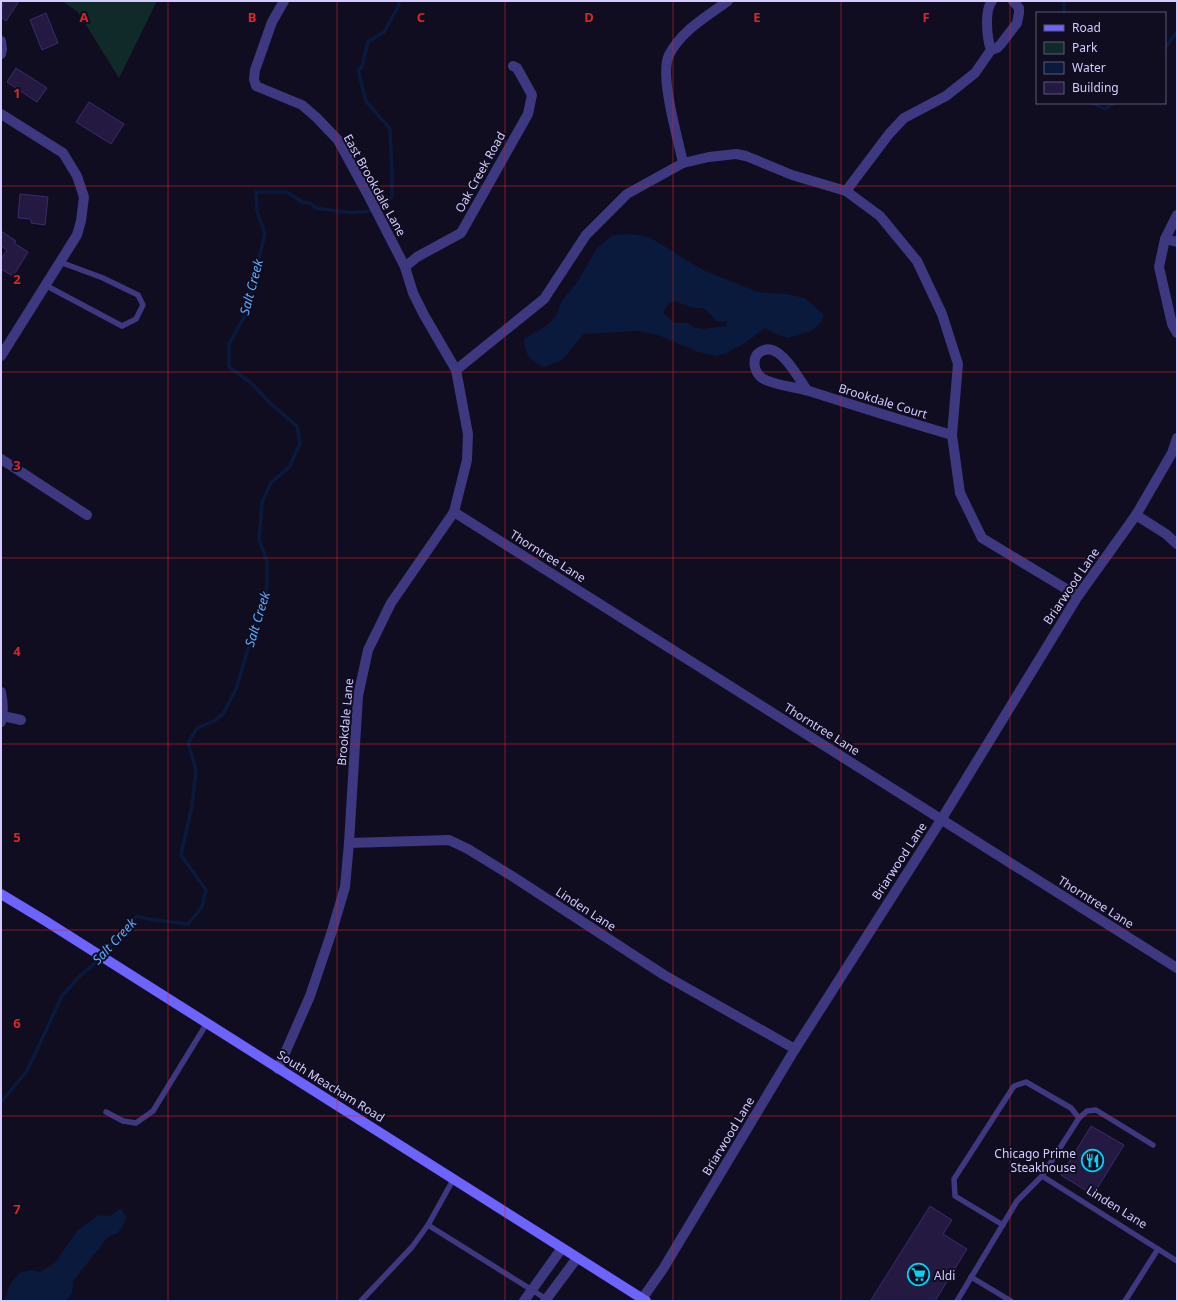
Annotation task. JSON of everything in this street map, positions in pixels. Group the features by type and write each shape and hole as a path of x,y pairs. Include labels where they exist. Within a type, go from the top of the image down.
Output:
{"main road":[{"name":"South Meacham Road","path":"1,894 644,1300"}],"street":[{"name":"East Brookdale Lane","path":"284,1 272,22 255,70 254,79 256,86 302,105 338,140 405,267 415,298 456,370"},
{"path":"683,163 666,82 666,64 674,48 686,34 695,25 728,1"},
{"path":"991,50 988,38 988,6 992,1"},
{"path":"846,191 889,134 904,118 946,96 975,73 991,50 997,48 1001,44 1016,23 1019,13 1019,8 1013,1"},
{"path":"1,41 1,54"},
{"name":"Oak Creek Road","path":"405,267 417,257 461,233 528,114 532,95 518,68 513,66"},
{"path":"1,114 63,153 77,176 84,197 81,221 77,235 1,356"},
{"path":"456,370 544,300 586,235 627,194 683,163 709,157 736,154 751,158 792,175 846,191 880,216 917,261 942,314 958,364 952,436 960,493 982,538 1078,596"},
{"path":"1177,215 1165,239 1159,267 1172,324 1177,334"},
{"path":"1165,239 1177,242"},
{"name":"Brookdale Court","path":"807,390 779,353 770,349 757,355 754,364 758,374 767,381 807,390 952,436"},
{"name":"Brookdale Lane","path":"278,1069 310,996 333,929 345,887 358,696 368,650 391,603 454,512 467,460 468,434 456,370"},
{"name":"Briarwood Lane","path":"644,1300 795,1050 941,820 1078,596 1136,515 1172,453 1177,438"},
{"path":"1,459 87,515"},
{"name":"Thorntree Lane","path":"454,512 1177,968"},
{"path":"1136,515 1166,534 1177,544"},
{"path":"1,692 3,701 2,719 21,720"},
{"name":"Linden Lane","path":"349,843 449,840 515,878 664,975 795,1050"},
{"path":"524,1301 562,1248"},
{"path":"547,1300 577,1258"}],"lane":[{"path":"45,285 122,326 136,320 143,305 138,295 103,278 60,262"},
{"path":"106,1112 123,1121 136,1124 147,1117 153,1111 207,1024"},
{"path":"1002,1226 955,1196 954,1179 1014,1086 1026,1082 1072,1108 1079,1118"},
{"path":"957,1301 1017,1201 1042,1176 1079,1118 1087,1111 1096,1110 1154,1145"},
{"name":"Linden Lane","path":"1042,1176 1177,1261"},
{"path":"361,1301 412,1247 428,1225 453,1180"},
{"path":"428,1225 547,1300"},
{"path":"1125,1301 1135,1283 1158,1249"},
{"path":"971,1277 1011,1301"}],"green space":[{"path":"62,1 157,1 119,78 78,12"}],"water":[{"path":"630,234 649,237 703,270 758,292 786,294 805,298 824,315 821,323 811,331 788,338 765,328 745,343 726,353 716,356 698,352 658,335 638,331 584,334 562,360 544,367 535,362 527,353 524,339 546,326 556,316 562,301 577,282 598,247 613,235","holes":["675,301 692,308 703,308 718,322 727,321 727,326 703,329 695,328 687,323 675,323 663,313 668,304"]},
{"path":"121,1208 127,1218 118,1233 108,1237 73,1281 72,1293 66,1301 7,1301 5,1299 9,1286 19,1273 31,1270 40,1272 55,1263 78,1230 99,1215 110,1216"}],"building":[{"path":"1,1 19,1 6,21 1,17 1,8 3,5"},
{"path":"46,13 58,43 42,50 30,20"},
{"path":"16,68 47,88 37,102 7,82"},
{"path":"89,102 124,124 111,144 76,122"},
{"path":"20,194 48,197 45,225 31,223 31,219 18,218"},
{"path":"1,231 16,241 14,243 28,252 13,276 1,269 1,259 7,250 1,246"},
{"name":"Chicago Prime Steakhouse","path":"1091,1126 1124,1145 1093,1195 1061,1175"},
{"name":"Aldi","path":"930,1206 952,1220 943,1234 967,1249 935,1301 872,1301 871,1300"}],"waterway":[{"name":"Salt Creek","path":"1,1102 27,1071 62,996 78,978 96,962 137,916 148,919 188,924 202,907 206,890 181,855 192,806 196,770 188,743 197,728 214,721 223,714 236,689 267,586 267,562 259,539 262,502 271,483 290,466 300,443 297,426 271,404 251,383 229,367 229,344 248,310 253,282 265,234 257,211 256,192 287,192 302,202 310,203 316,208 352,213 376,210 392,197 390,129 366,101 359,69 362,67 368,42 384,32 399,5 398,1"},
{"name":"Salt Creek","path":"1064,1 1064,12"},
{"name":"Salt Creek","path":"1166,47 1177,32"},
{"name":"Salt Creek","path":"1093,104 1105,109 1112,104"}],"place":[{"name":"Chicago Prime Steakhouse","path":"1092,1160"},
{"name":"Aldi","path":"919,1275"}]}
